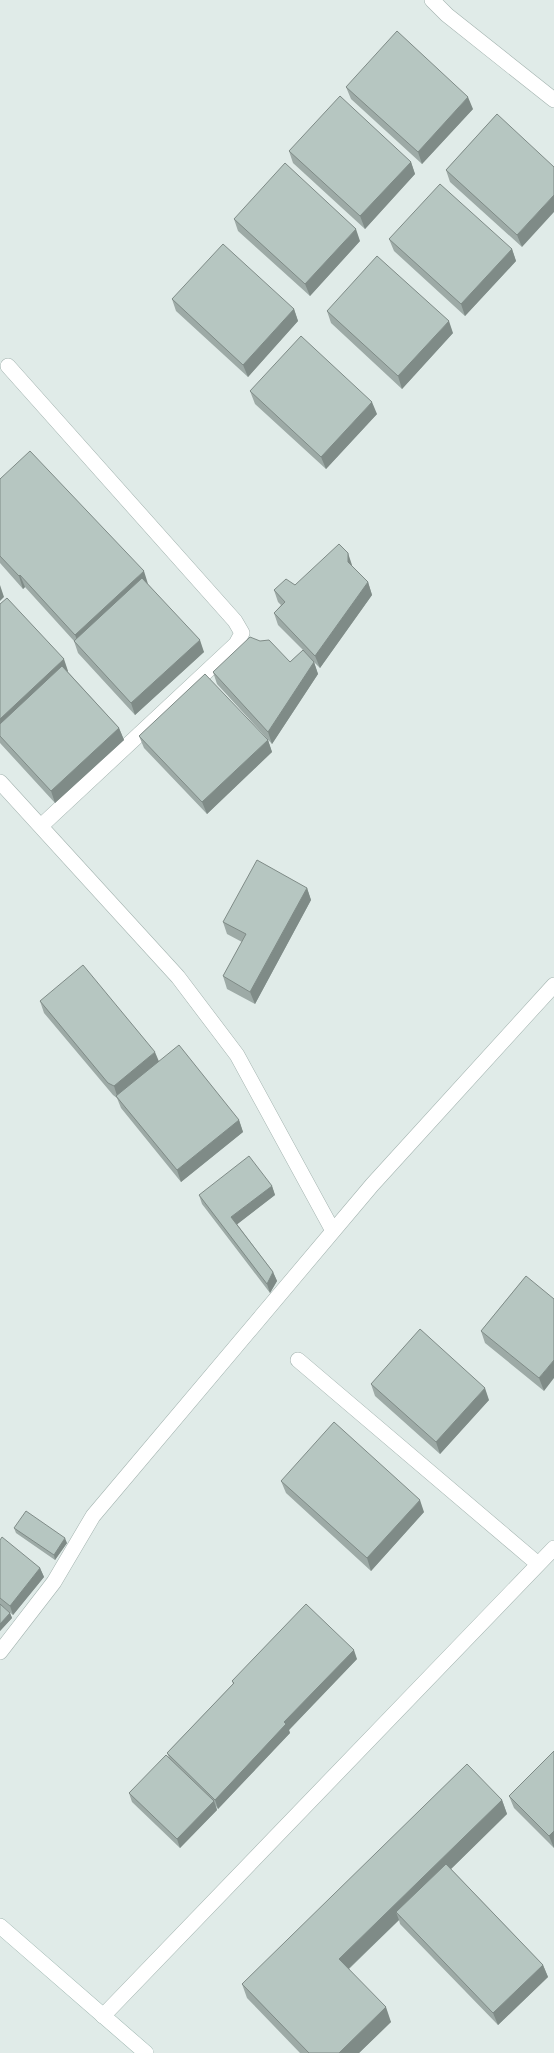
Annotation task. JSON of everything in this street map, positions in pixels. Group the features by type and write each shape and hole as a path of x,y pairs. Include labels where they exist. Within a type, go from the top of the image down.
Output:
{"street":[{"path":"432,0 447,15 554,100"},
{"path":"8,366 235,621 242,633 236,644 40,826"},
{"path":"0,782 178,977 237,1055 333,1231"},
{"path":"0,1652 54,1582 93,1516 372,1185 554,985"},
{"path":"298,1360 538,1564"},
{"path":"104,2016 554,1548"},
{"path":"0,1926 146,2053"}],"building":[{"path":"397,31 468,97 418,152 346,87"},
{"path":"340,96 411,162 360,216 289,151"},
{"path":"497,114 554,167 554,195 517,235 446,170"},
{"path":"285,163 356,229 305,284 234,219"},
{"path":"440,184 512,249 461,304 389,239"},
{"path":"223,244 294,309 243,365 172,299"},
{"path":"377,256 449,321 398,376 327,311"},
{"path":"301,336 372,402 321,457 250,391"},
{"path":"30,451 144,571 75,635 0,556 0,479"},
{"path":"339,544 348,553 348,562 368,582 315,656 274,613 285,602 274,590 286,579 295,585"},
{"path":"142,578 200,640 131,703 74,641"},
{"path":"7,598 64,659 0,719 0,604"},
{"path":"250,637 260,641 269,640 290,662 303,650 314,662 268,732 213,672"},
{"path":"62,666 119,728 51,791 0,736 0,724"},
{"path":"205,674 268,740 202,802 139,736"},
{"path":"257,860 307,888 250,992 223,976 246,934 223,922"},
{"path":"83,965 155,1052 114,1086 108,1083 40,1001"},
{"path":"179,1045 239,1120 177,1170 116,1096"},
{"path":"249,1156 272,1186 231,1217 273,1272 267,1284 199,1195"},
{"path":"526,1276 554,1299 554,1360 539,1378 481,1331"},
{"path":"420,1329 485,1388 436,1442 371,1384"},
{"path":"334,1422 420,1500 367,1558 281,1481"},
{"path":"26,1511 65,1538 54,1555 14,1528"},
{"path":"2,1537 40,1568 10,1606 0,1598 0,1540"},
{"path":"0,1604 10,1613 0,1624"},
{"path":"306,1604 354,1650 284,1722 286,1724 215,1800 167,1753 234,1683 232,1681"},
{"path":"554,1751 554,1831 549,1836 509,1796"},
{"path":"166,1755 214,1801 177,1839 129,1793"},
{"path":"467,1764 502,1800 339,1959 386,2007 339,2053 309,2053 242,1984"},
{"path":"446,1864 543,1965 493,2013 396,1912"}]}
